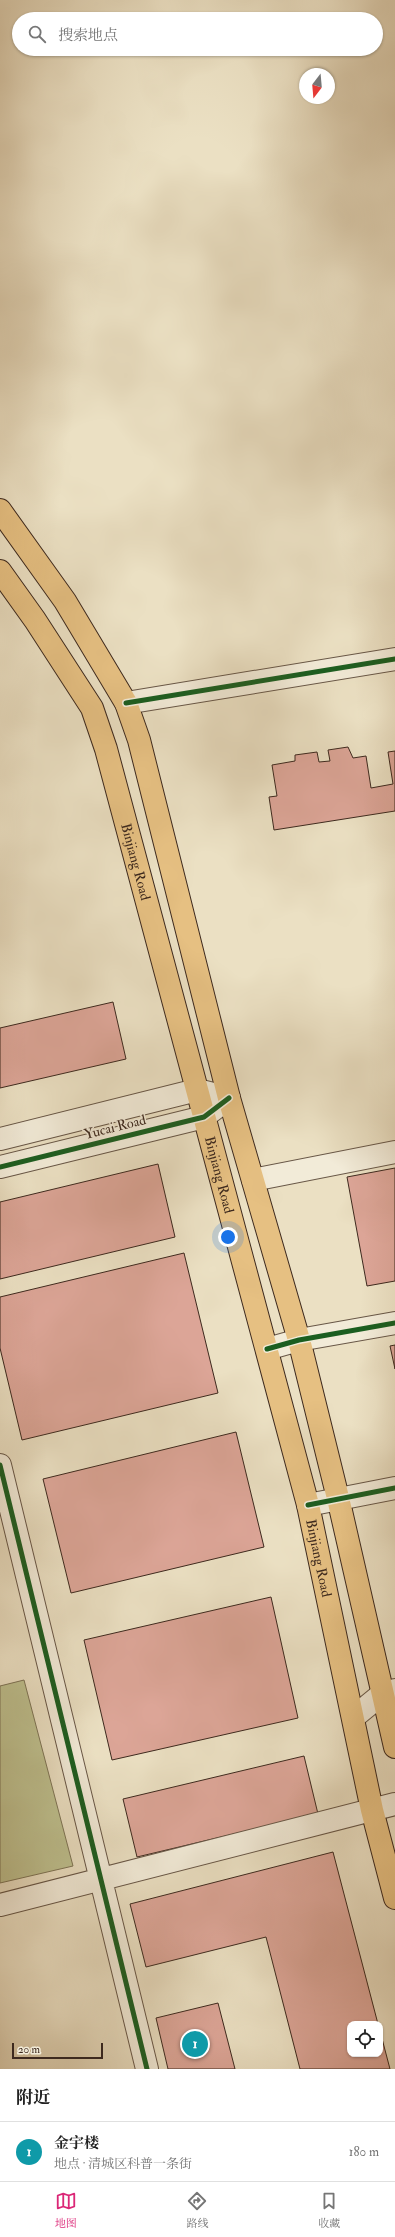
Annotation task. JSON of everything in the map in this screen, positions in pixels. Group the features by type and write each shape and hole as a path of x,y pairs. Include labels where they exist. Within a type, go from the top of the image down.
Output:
{"main road":[{"name":"Binjiang Road","path":"0,510 65,601 126,703 141,748 229,1098 299,1340 338,1498 389,1692 395,1747"},
{"name":"Binjiang Road","path":"0,571 35,620 92,708 106,750 308,1505 354,1718 372,1810 395,1898"}],"street":[{"path":"126,703 395,659"},
{"name":"Yucai Road","path":"0,1139 197,1090 229,1098"},
{"name":"Yucai Road","path":"0,1168 204,1117 229,1098"},
{"path":"253,1180 395,1152"},
{"path":"266,1349 299,1340 395,1323"},
{"path":"0,1465 147,2069"},
{"path":"308,1505 395,1488"},
{"path":"354,1718 389,1692"},
{"path":"0,1905 395,1804"}],"green space":[{"path":"24,1680 73,1866 0,1883 0,1686"}],"building":[{"path":"348,747 353,758 366,756 371,788 393,784 388,752 395,751 395,811 274,830 269,797 277,796 272,765 295,761 295,755 317,752 319,762 330,761 328,750"},
{"path":"113,1002 126,1059 0,1088 0,1028"},
{"path":"158,1164 175,1237 0,1279 0,1202"},
{"path":"395,1168 395,1281 367,1286 347,1177"},
{"path":"184,1253 218,1393 22,1440 0,1348 0,1297"},
{"path":"395,1345 395,1369 390,1346"},
{"path":"236,1432 264,1547 71,1593 43,1479"},
{"path":"271,1597 298,1718 112,1760 84,1640"},
{"path":"304,1756 318,1814 137,1857 123,1799"},
{"path":"333,1852 377,2021 347,2021 347,2057 383,2057 383,2042 390,2069 300,2069 266,1937 146,1967 130,1904"},
{"path":"218,2003 235,2069 168,2069 156,2018"}],"cycle path":[{"path":"126,703 395,659"},
{"path":"0,1167 204,1117 229,1098"},
{"path":"267,1349 299,1340 395,1323"},
{"path":"0,1465 147,2069"},
{"path":"308,1505 395,1488"}],"place":[{"name":"金宇楼","path":"195,2044"}]}
